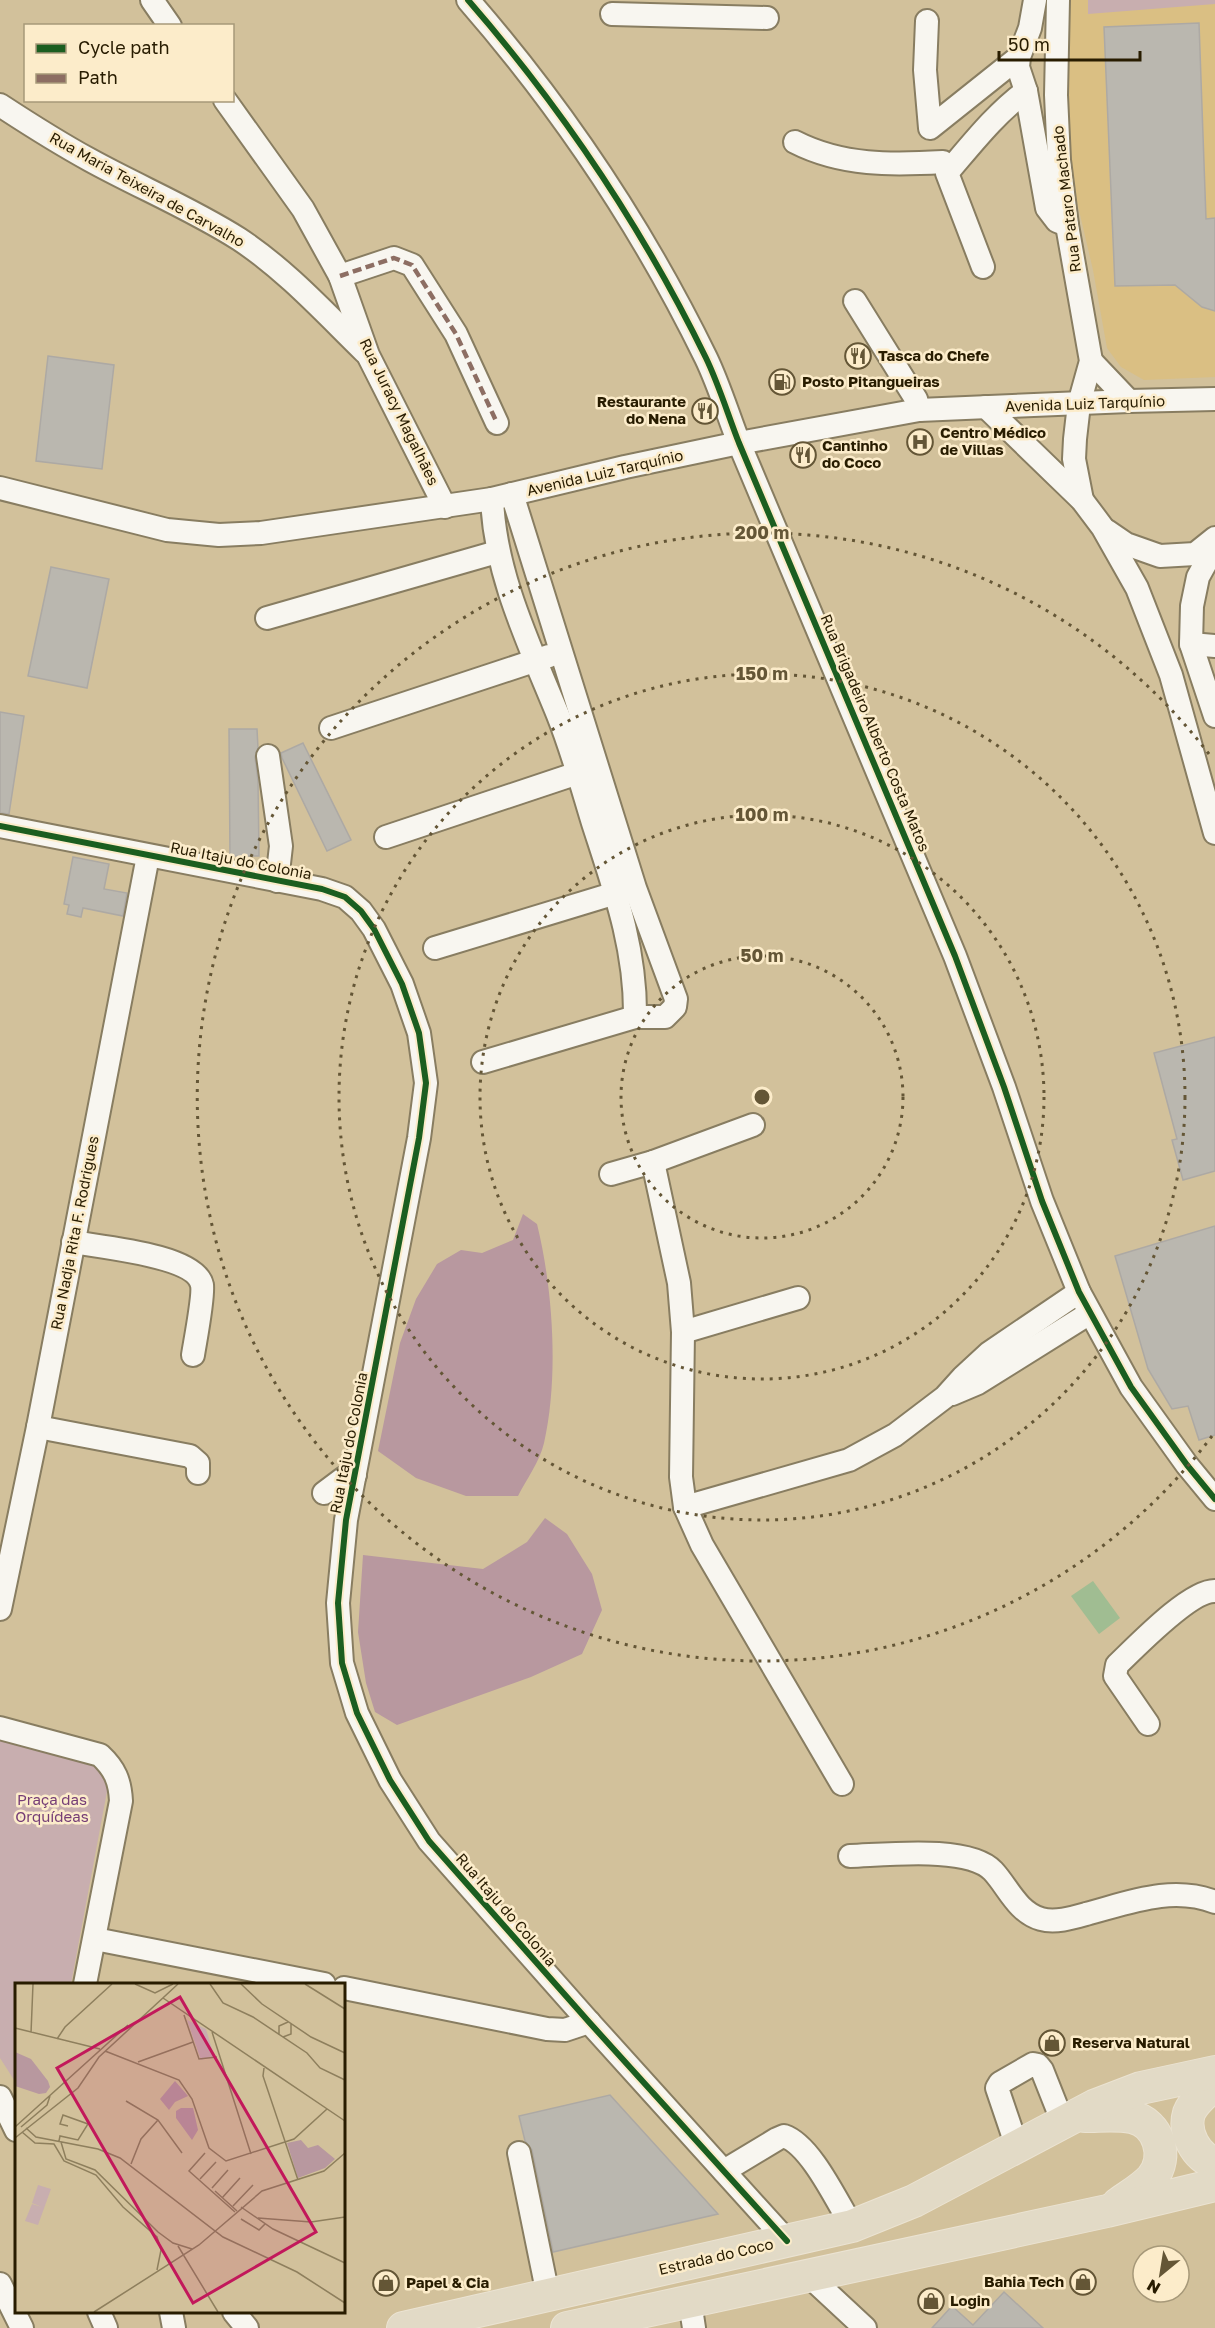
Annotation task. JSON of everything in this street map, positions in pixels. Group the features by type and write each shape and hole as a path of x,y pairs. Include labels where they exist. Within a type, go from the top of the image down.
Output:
{"highway":[{"name":"Estrada do Coco","path":"403,2328 852,2226 914,2201 1094,2106 1141,2088 1215,2072"},
{"path":"1215,2086 1197,2102 1189,2113 1187,2133 1207,2160 1215,2163"},
{"path":"1069,2120 1133,2117 1146,2124 1157,2135 1160,2149 1154,2176 1144,2186 1107,2211"},
{"path":"567,2328 692,2315 809,2276 1215,2185"}],"street":[{"path":"152,0 169,24"},
{"name":"Rua Brigadeiro Alberto Costa Matos","path":"468,0 507,45 600,171 662,277 706,360 955,956 1004,1087 1042,1201 1079,1292 1131,1387 1187,1465 1215,1499"},
{"path":"1035,0 1030,28 1019,57 1018,67 1026,91 1047,208 1057,221 1067,225"},
{"name":"Rua Pataro Machado","path":"1058,0 1056,95 1059,160 1067,225 1091,361 1079,404 1075,439 1074,459 1082,500"},
{"path":"612,14 767,18"},
{"path":"927,21 925,70 930,128 983,267"},
{"path":"930,128 1019,57"},
{"path":"795,142 816,153 847,161 945,167 1026,91"},
{"name":"Rua Juracy Magalhães","path":"226,102 303,209 340,276 368,355 445,507"},
{"name":"Rua Maria Teixeira de Carvalho","path":"0,105 89,160 239,239 297,287 368,355"},
{"path":"1001,112 1013,111 1031,117"},
{"path":"340,276 394,258 412,265 456,334 497,423"},
{"path":"855,301 916,399 919,410"},
{"path":"1075,439 1123,401 1091,361"},
{"name":"Avenida Luiz Tarquínio","path":"0,488 167,530 219,535 261,533 502,497 739,443 919,410 1215,399"},
{"path":"986,407 1082,500 1103,528 1137,588 1171,675 1215,833"},
{"path":"483,1062 635,1017 665,1017 675,1007 676,999 625,890 578,773 508,585 497,552 502,497"},
{"path":"502,497 540,581 580,709 625,890 633,961 635,1017"},
{"path":"1103,528 1126,544 1160,556 1195,554 1215,538"},
{"path":"1213,700 1191,644 1192,606 1198,577 1215,546"},
{"path":"267,618 497,552"},
{"path":"508,585 540,581"},
{"path":"1191,644 1215,646"},
{"path":"331,728 562,652"},
{"path":"559,718 580,709"},
{"path":"268,756 281,846 277,880"},
{"path":"386,837 578,773"},
{"name":"Rua Itaju do Colonia","path":"0,826 322,889 345,897 361,911 374,929 402,984 419,1033 426,1083 419,1138 346,1520 338,1603 342,1663 357,1713 390,1780 429,1841 787,2241"},
{"name":"Rua Nadja Rita F. Rodrigues","path":"0,1609 38,1427 148,856"},
{"path":"435,948 625,890"},
{"path":"611,1174 653,1162 753,1125"},
{"path":"653,1162 675,1261 683,1332 681,1477 685,1507 702,1545 842,1784"},
{"path":"73,1242 167,1259 189,1268 197,1275 202,1286 193,1355"},
{"path":"685,1507 849,1460 896,1435 945,1397 989,1353 1079,1292"},
{"path":"683,1332 798,1298"},
{"path":"945,1397 978,1383 1090,1314"},
{"path":"38,1427 190,1456 198,1463 198,1473"},
{"path":"324,1493 344,1478 355,1475"},
{"path":"1148,1724 1114,1676 1117,1665 1174,1612 1207,1591 1215,1591"},
{"path":"0,1728 100,1755 111,1765 120,1782 121,1801 85,1983"},
{"path":"850,1856 921,1853 971,1857 992,1869 1019,1906 1040,1919 1063,1920 1165,1894 1202,1897 1215,1902"},
{"path":"95,1938 319,1983"},
{"path":"345,1988 547,2029 566,2030 589,2022"},
{"path":"1017,2147 997,2088 1000,2083 1033,2064 1038,2065 1042,2070 1069,2120"},
{"path":"0,2097 15,2128"},
{"path":"724,2171 777,2139 784,2136 792,2139 814,2163 852,2226"},
{"path":"519,2153 548,2295"},
{"path":"15,2276 0,2283 22,2328"},
{"path":"809,2276 865,2328"},
{"path":"99,2313 106,2328"},
{"path":"171,2313 174,2328"},
{"path":"235,2313 247,2328"}],"shaded area":[{"path":"1068,0 1215,0 1215,377 1144,380 1121,367 1107,348 1093,270 1075,193 1064,110"},
{"path":"523,1214 537,1224 543,1249 550,1304 553,1362 549,1417 544,1443 518,1496 466,1496 416,1478 378,1451 400,1343 416,1299 437,1264 461,1250 482,1253 513,1240"},
{"path":"545,1518 567,1534 592,1574 602,1610 582,1654 531,1677 397,1725 375,1712 366,1683 358,1632 363,1555 483,1569 527,1542"},
{"path":"1093,1581 1120,1618 1099,1634 1071,1596"}],"green space":[{"path":"1088,0 1215,0 1215,4 1088,14"},
{"name":"Praça das Orquídeas","path":"0,1741 111,1770 71,1983 15,1983 15,2081 0,2058"}],"building":[{"path":"1199,23 1206,219 1215,218 1215,311 1202,307 1175,285 1115,286 1104,27"},
{"path":"48,356 114,365 102,469 36,461"},
{"path":"51,567 109,579 87,688 28,676"},
{"path":"0,712 24,716 9,814 0,813"},
{"path":"229,729 257,729 258,748 255,757 258,781 259,856 230,856"},
{"path":"303,743 351,840 327,851 282,758 281,753"},
{"path":"73,857 109,864 104,889 127,893 123,916 83,908 81,917 67,914 69,905 64,904"},
{"path":"1215,1037 1215,1171 1183,1180 1172,1140 1177,1139 1154,1053"},
{"path":"1215,1226 1215,1435 1199,1440 1188,1406 1172,1409 1148,1369 1115,1256"},
{"path":"610,2095 718,2214 553,2252 532,2150 525,2141 519,2116"},
{"path":"1004,2292 1043,2328 932,2328 952,2306 973,2325"}],"marked path":[{"path":"340,276 394,258 412,265 456,334 497,423"}],"cycle path":[{"path":"468,0 536,83 599,171 682,310 706,358 739,443 955,956 1004,1087 1042,1201 1079,1292 1131,1387 1187,1465 1215,1499"},
{"path":"0,826 322,889 345,897 361,911 374,929 402,984 419,1033 426,1083 419,1138 346,1520 338,1603 342,1663 357,1713 390,1780 429,1841 787,2241"}],"place":[{"name":"Tasca do Chefe","path":"858,356"},
{"name":"Posto Pitangueiras","path":"782,382"},
{"name":"Restaurante do Nena","path":"705,411"},
{"name":"Centro Médico de Villas","path":"920,442"},
{"name":"Cantinho do Coco","path":"803,455"},
{"name":"Reserva Natural","path":"1052,2043"},
{"name":"Bahia Tech","path":"1083,2282"},
{"name":"Papel & Cia","path":"386,2283"},
{"name":"Login","path":"931,2301"}]}
